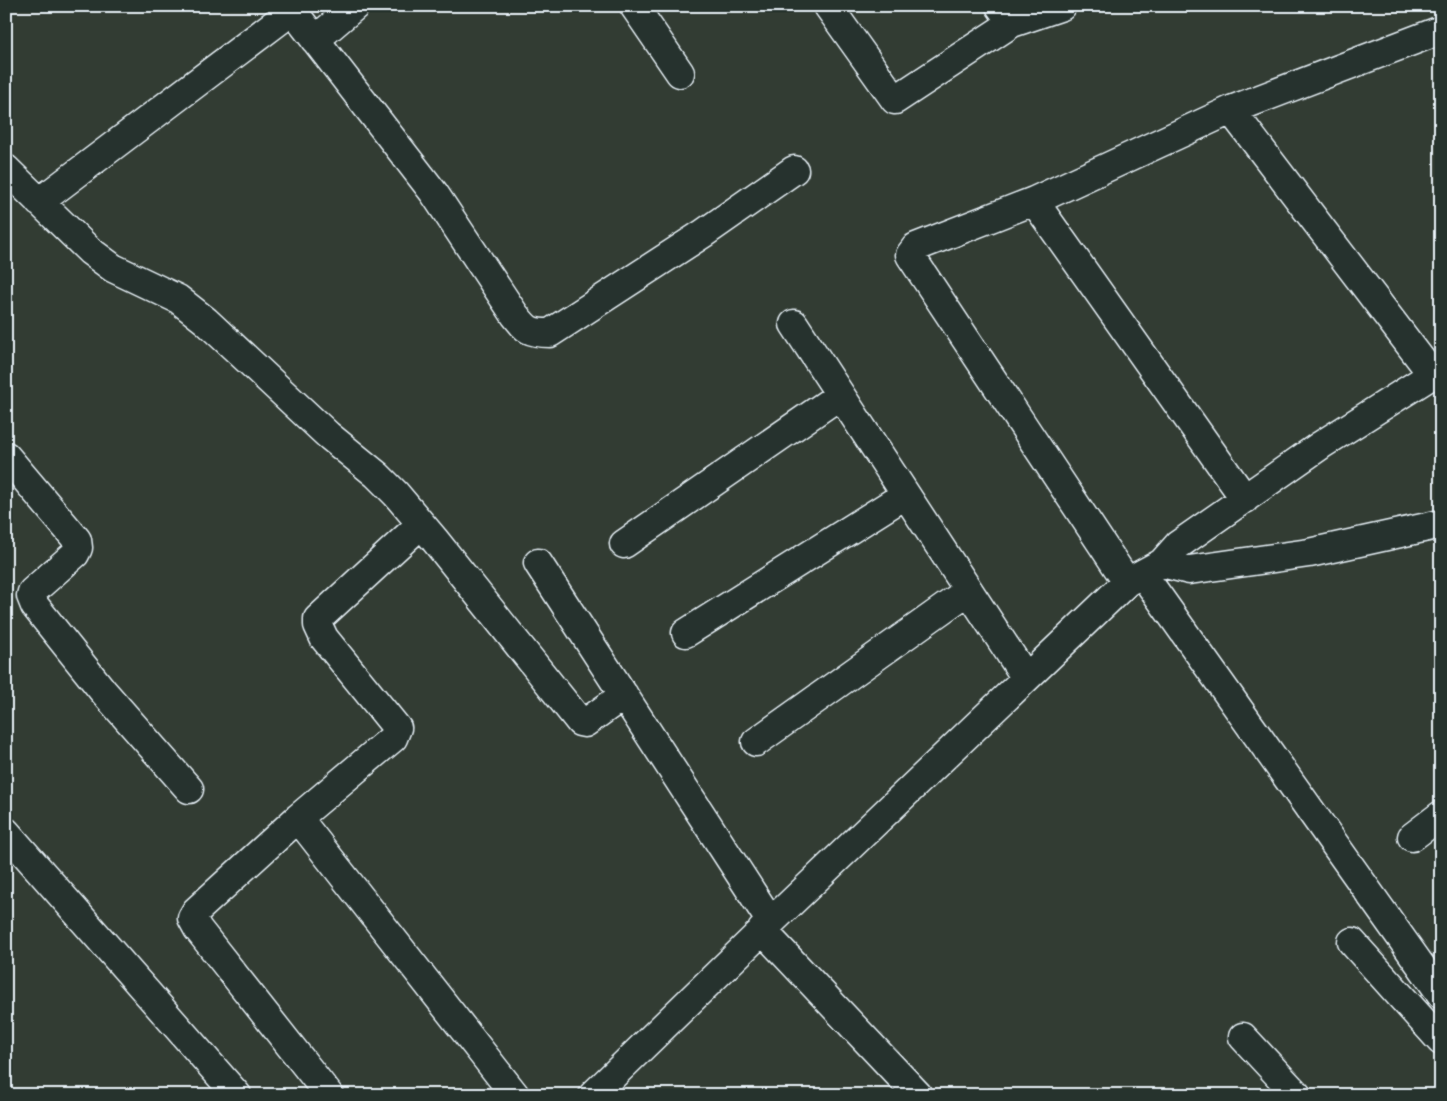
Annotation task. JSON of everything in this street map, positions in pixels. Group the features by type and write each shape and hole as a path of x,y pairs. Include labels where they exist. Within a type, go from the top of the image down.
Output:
{"street":[{"path":"315,40 355,6"},
{"path":"634,6 680,73"},
{"path":"828,6 895,100 1013,12 1062,6"},
{"path":"39,202 291,8 434,193 515,315 526,329 535,333 550,333 704,233 794,170"},
{"path":"1441,30 1231,110 1034,201 916,247 910,255 1144,573 1441,994"},
{"path":"593,1095 766,926 1026,678 1144,573 1178,545 1322,445 1436,372 1231,110"},
{"path":"6,169 90,251 113,268 178,300 206,321 328,435 377,474 421,524 580,722 585,723 593,719 624,695"},
{"path":"1034,201 1245,499"},
{"path":"794,324 1026,678"},
{"path":"624,544 840,394"},
{"path":"6,456 77,540 78,548 75,554 32,592 31,596 35,606 103,691 190,789"},
{"path":"686,633 905,494"},
{"path":"329,1095 198,929 192,918 196,911 298,818 393,738 397,728 324,638 318,625 318,619 421,524"},
{"path":"1144,573 1189,570 1309,553 1441,524"},
{"path":"538,563 624,695 766,926 918,1095"},
{"path":"756,742 968,591"},
{"path":"1412,836 1441,815"},
{"path":"298,818 515,1095"},
{"path":"6,832 237,1095"},
{"path":"1352,942 1441,1041"},
{"path":"1243,1037 1297,1095"}]}
